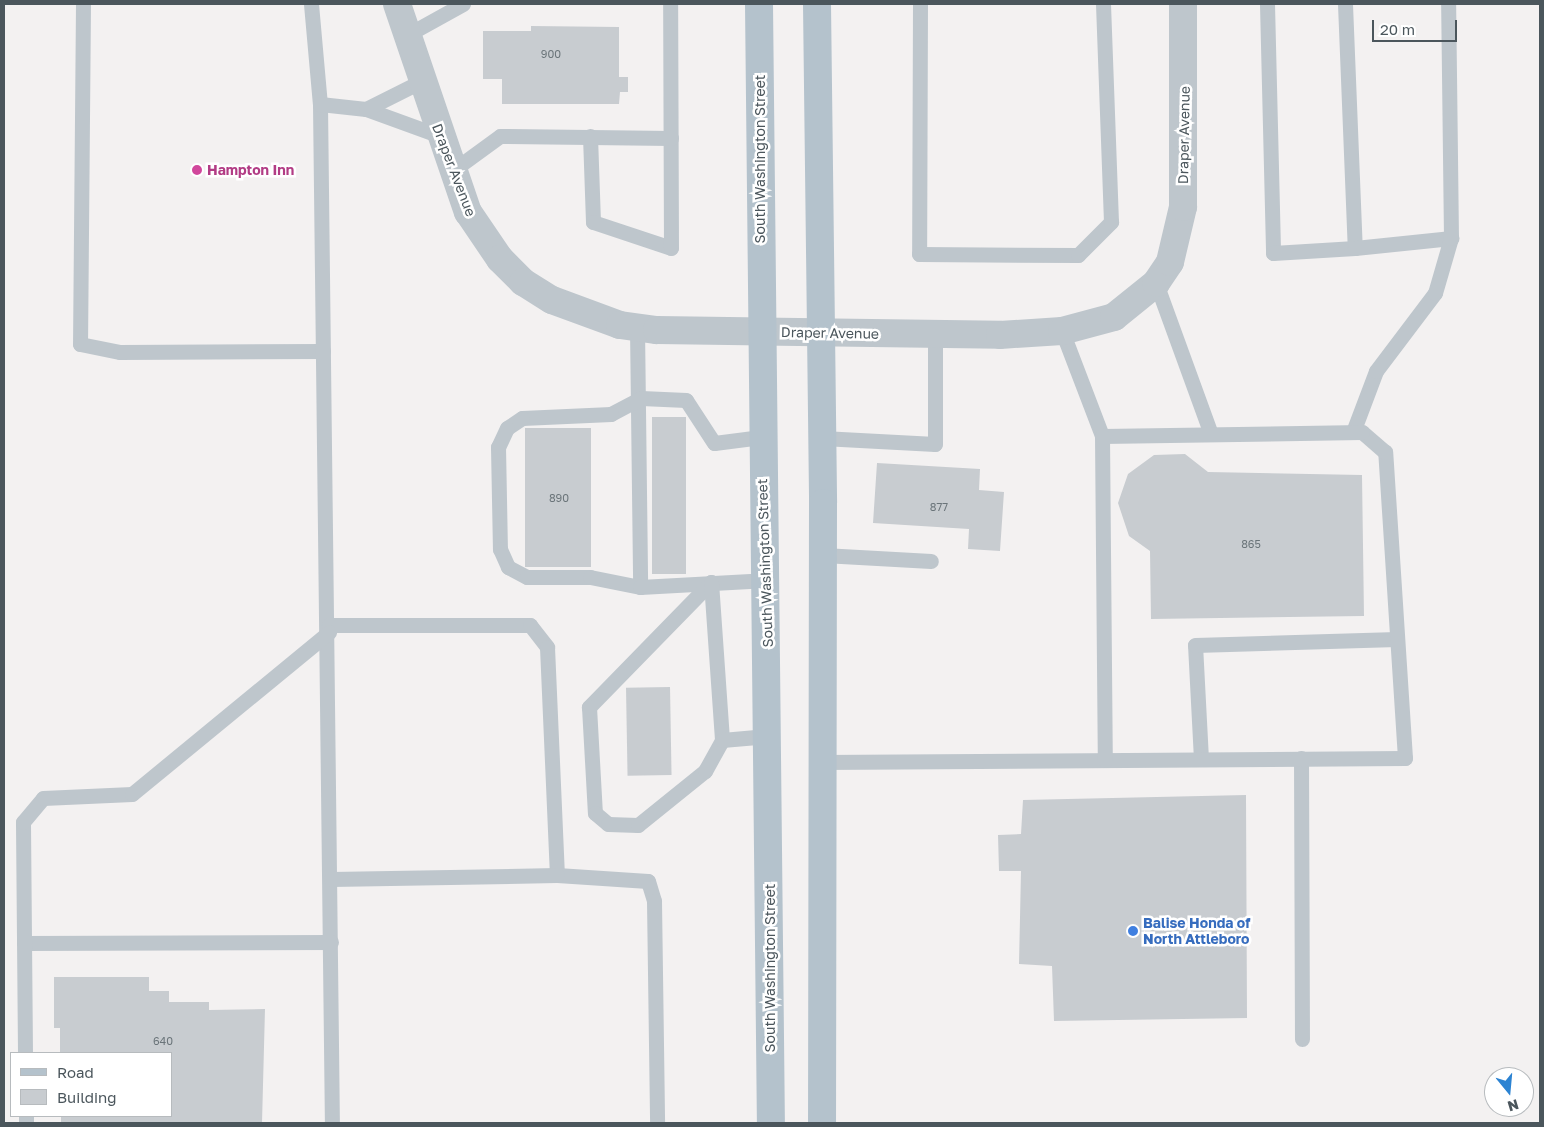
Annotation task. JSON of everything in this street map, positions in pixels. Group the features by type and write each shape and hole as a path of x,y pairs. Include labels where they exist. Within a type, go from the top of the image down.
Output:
{"main road":[{"name":"South Washington Street","path":"759,4 760,301 766,332 761,438 768,580 771,1123"},
{"path":"817,4 823,555 821,762 822,1123"}],"street":[{"name":"Draper Avenue","path":"397,4 440,136 468,212 500,259 523,282 586,315 637,327 766,332 935,334 1062,331 1114,317 1156,283 1179,236 1183,208 1183,4"}],"lane":[{"path":"83,4 80,344 120,352 324,351"},
{"path":"310,4 320,104 329,628 332,1123"},
{"path":"407,35 463,4"},
{"path":"590,136 593,222 671,248 670,4"},
{"path":"920,4 919,254 1078,255 1111,222 1103,4"},
{"path":"1267,4 1273,253 1356,248 1451,238"},
{"path":"1345,4 1356,248"},
{"path":"1353,432 1376,372 1435,293 1451,238 1448,4"},
{"path":"366,109 422,81"},
{"path":"320,104 366,109 440,136"},
{"path":"452,171 500,136 671,138"},
{"path":"1156,283 1210,431"},
{"path":"637,327 641,398 640,587"},
{"path":"1062,331 1102,436 1105,760"},
{"path":"822,438 935,444 935,334"},
{"path":"761,438 714,443 686,400 641,398 611,414 522,418 507,428 498,447 500,549 508,567 527,576 590,577 640,587 768,580"},
{"path":"821,762 1404,758 1386,452 1362,432 1210,431 1102,436"},
{"path":"823,555 931,561"},
{"path":"711,582 722,740 705,771 638,825 608,824 595,813 589,707 711,582"},
{"path":"25,1052 23,822 43,798 132,794 329,628 530,625 547,647 557,876"},
{"path":"1201,759 1195,645 1397,640"},
{"path":"722,740 768,736"},
{"path":"1301,758 1302,1039"},
{"path":"331,879 557,876 648,881 654,901 657,1123"},
{"path":"24,942 331,942"}],"building":[{"path":"531,26 619,27 619,77 628,77 628,92 620,92 619,104 502,104 502,79 483,79 483,31 531,31"},
{"path":"652,417 686,417 686,574 652,574"},
{"path":"525,428 591,428 591,567 525,567"},
{"path":"1185,454 1208,472 1362,475 1364,616 1151,619 1150,551 1129,536 1118,503 1128,474 1154,455"},
{"path":"877,463 980,469 979,490 1004,492 1000,551 968,549 969,529 873,523"},
{"path":"670,687 672,775 628,776 626,688"},
{"name":"Balise Honda of North Attleboro","path":"1246,795 1247,1018 1054,1021 1052,966 1019,964 1021,871 999,871 998,835 1021,834 1023,800"},
{"path":"54,977 149,977 149,991 169,991 169,1002 209,1002 209,1010 265,1009 262,1123 61,1123 61,1117 172,1117 172,1052 60,1052 60,1028 54,1028"}],"place":[{"name":"Hampton Inn","path":"197,170"},
{"name":"Balise Honda of North Attleboro","path":"1133,931"}]}
